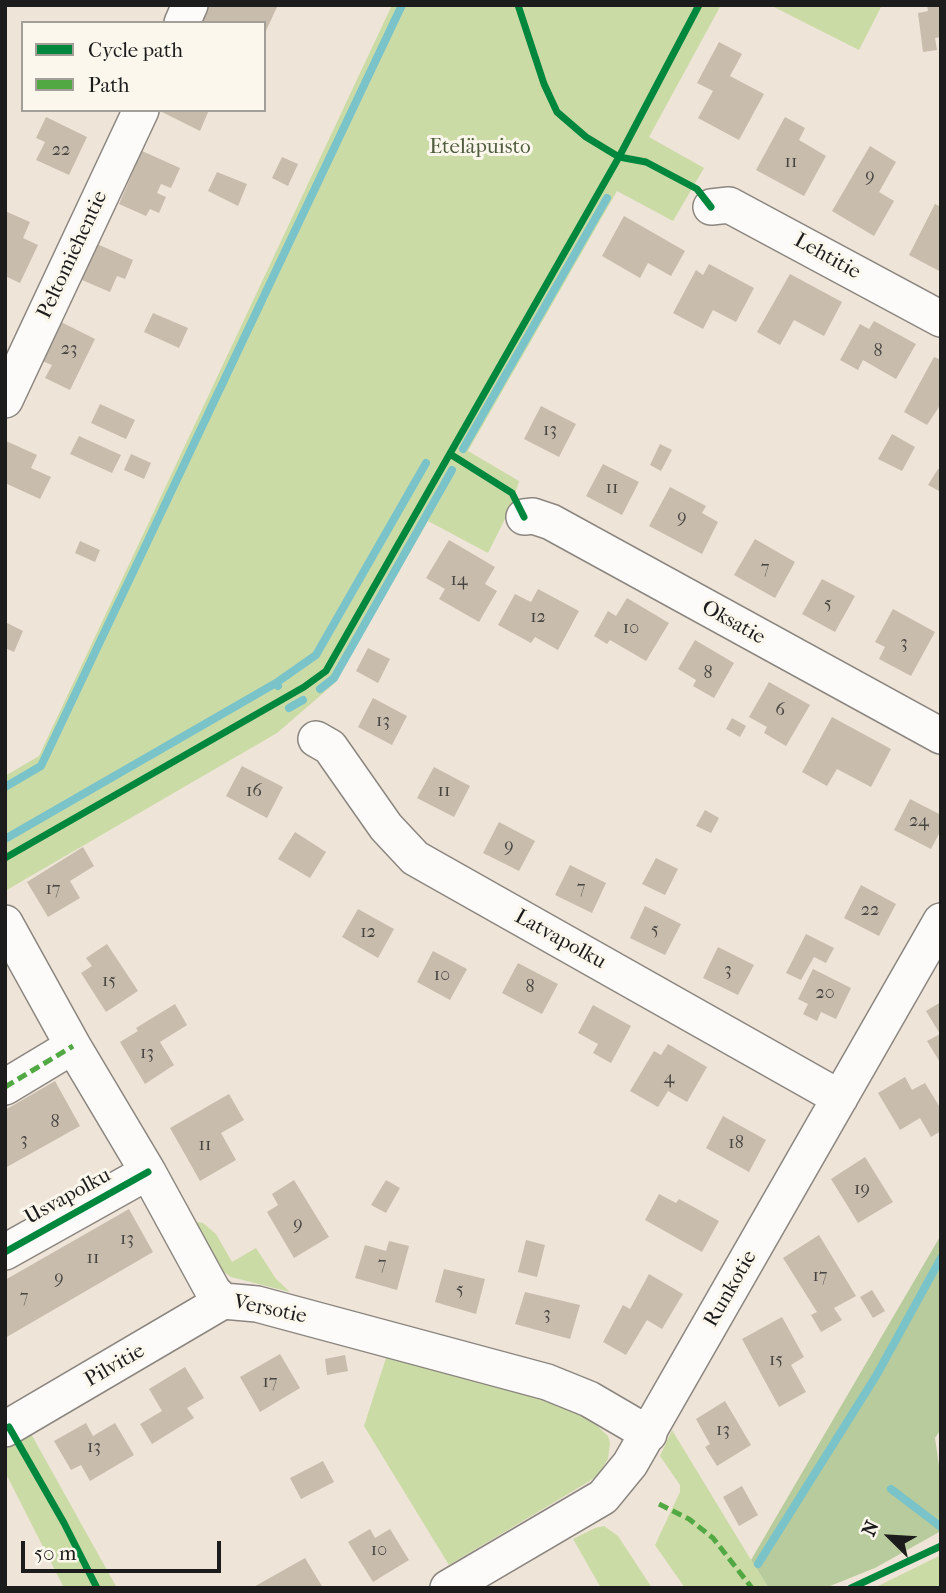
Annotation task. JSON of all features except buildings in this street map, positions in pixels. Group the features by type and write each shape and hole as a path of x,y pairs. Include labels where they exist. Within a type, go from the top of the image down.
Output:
{"street":[{"path":"183,21 190,5"},
{"name":"Peltomiehentie","path":"5,400 140,112"},
{"name":"Lehtitie","path":"711,207 729,205 941,319"},
{"name":"Oksatie","path":"524,517 533,516 551,522 941,736"},
{"name":"Latvapolku","path":"316,739 330,747 386,827 415,858 840,1098"},
{"name":"Runkotie","path":"448,1588 603,1497 630,1464 941,921"},
{"name":"Versotie","path":"5,923 213,1291 223,1301 257,1304 548,1382 589,1399 649,1434"},
{"path":"5,1087 74,1046"},
{"name":"Usvapolku","path":"5,1252 148,1172"},
{"name":"Pilvitie","path":"5,1429 223,1301"}],"green space":[{"name":"Eteläpuisto","path":"392,5 721,5 649,137 704,168 673,221 617,191 468,451 519,481 511,507 488,553 428,521 335,683 277,733 5,891 5,776 39,756"},
{"path":"770,5 882,5 859,50"},
{"path":"203,1223 216,1234 232,1262 256,1248 276,1279 290,1292 231,1277 218,1268 193,1224"},
{"path":"941,1235 941,1429 935,1438 941,1480 941,1531 875,1568 825,1588 769,1588 751,1560"},
{"path":"387,1355 513,1388 581,1411 608,1436 608,1459 598,1475 588,1482 449,1565 364,1426"},
{"path":"672,1430 769,1588 685,1588 655,1545 680,1492 680,1485 660,1456"},
{"path":"30,1432 117,1588 64,1588 5,1472 5,1447"},
{"path":"604,1526 618,1536 652,1588 601,1588 573,1539"},
{"path":"941,1555 941,1588 872,1588 878,1586"}],"waterway":[{"path":"5,787 41,766 402,5"},
{"path":"463,449 607,198"},
{"path":"276,683 316,655 426,463"},
{"path":"320,689 334,678 452,470"},
{"path":"5,839 276,683 278,686"},
{"path":"289,708 303,700"},
{"path":"758,1564 876,1376 941,1258"},
{"path":"891,1489 941,1527"}],"marked path":[{"path":"5,1087 73,1046"},
{"path":"659,1504 689,1519 713,1538 752,1588"}],"cycle path":[{"path":"518,5 544,84 557,112 586,137 619,157 646,162 697,189 711,207"},
{"path":"5,858 304,687 326,671 619,157 699,5"},
{"path":"450,454 512,493 524,517"},
{"path":"5,1252 148,1172"},
{"path":"9,1427 64,1523 97,1588"},
{"path":"851,1588 941,1546"}]}
